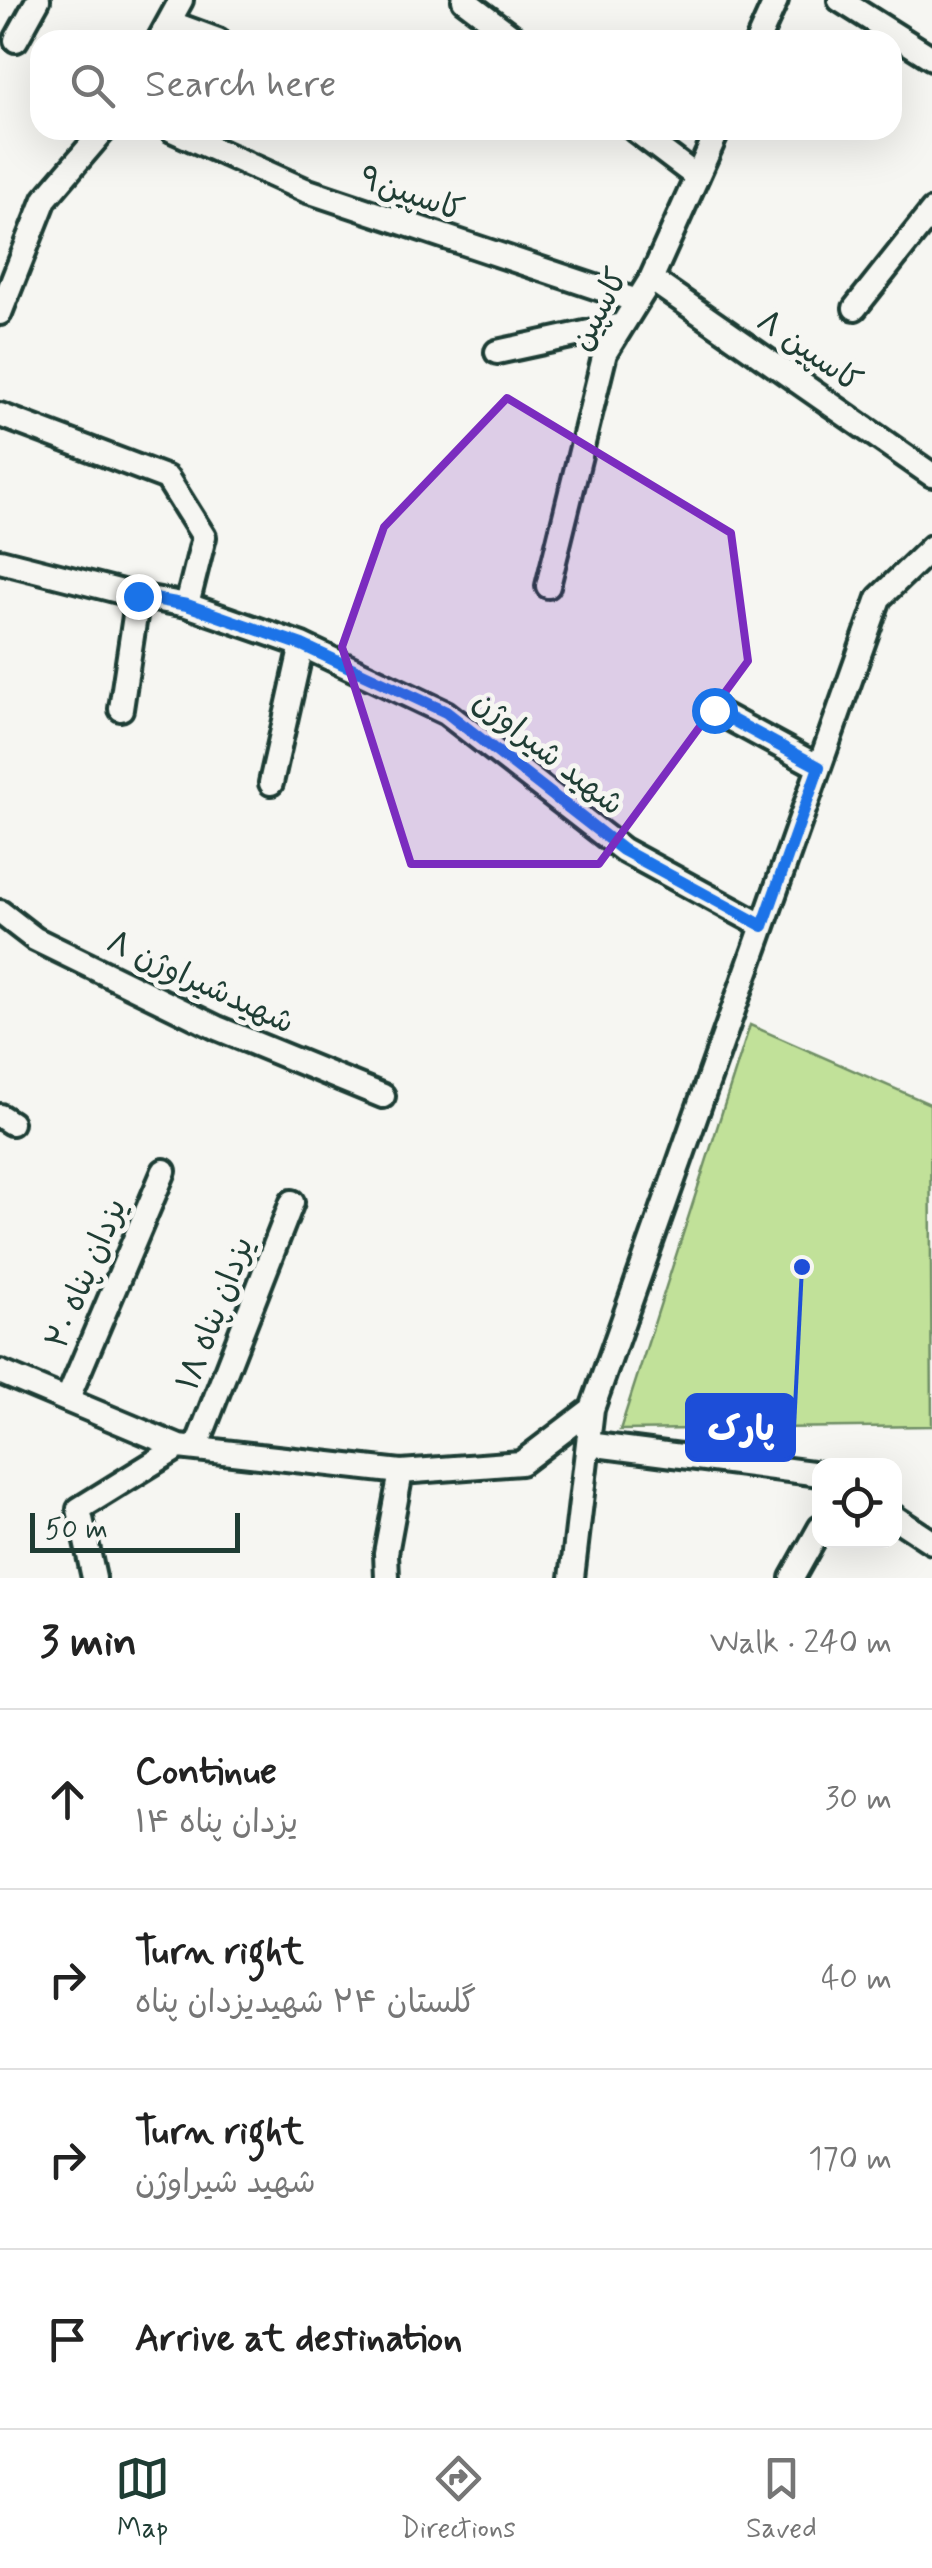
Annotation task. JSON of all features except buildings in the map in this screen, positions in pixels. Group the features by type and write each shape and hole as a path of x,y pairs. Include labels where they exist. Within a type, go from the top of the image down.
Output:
{"street":[{"path":"16,40 38,0"},
{"path":"165,30 181,0"},
{"path":"464,0 503,30"},
{"path":"762,30 776,0"},
{"path":"840,0 888,30"},
{"path":"902,39 932,58"},
{"path":"0,313 45,198 95,140"},
{"name":"کاسپین۹","path":"194,140 305,190 637,301"},
{"path":"648,140 697,177"},
{"name":"کاسپین","path":"548,586 605,352 651,279 714,140"},
{"path":"855,308 932,210"},
{"name":"کاسپین ۸","path":"651,279 932,475"},
{"path":"498,352 622,326"},
{"path":"0,415 168,478 204,537 187,605"},
{"path":"572,1578 592,1409 879,598 932,547"},
{"name":"شهید شیراوژن","path":"0,561 187,605 302,645 446,712 623,850 763,926"},
{"path":"120,709 138,596"},
{"path":"271,783 302,645"},
{"path":"714,710 819,767"},
{"name":"شهیدشیراوژن ۸","path":"0,912 34,939 217,1028 383,1096"},
{"name":"یزدان پناه ۲۰","path":"66,1400 164,1170"},
{"name":"یزدان پناه ۱۸","path":"187,1448 292,1202"},
{"path":"0,1372 187,1448 401,1472 521,1463 592,1409"},
{"path":"588,1444 812,1473"},
{"path":"94,1578 80,1509 187,1448"},
{"path":"387,1578 386,1553 401,1472"},
{"path":"902,1522 932,1542"},
{"path":"792,1578 812,1542"}],"highlighted area":[{"path":"507,398 731,533 748,661 599,864 411,864 342,647 384,527"}],"green space":[{"path":"750,1025 930,1104 932,1426 620,1430"}],"place":[{"name":"پارک","path":"802,1267"}],"route":[{"path":"138,596 187,605 302,645 446,712 623,850 763,926 819,767 714,710"}]}
